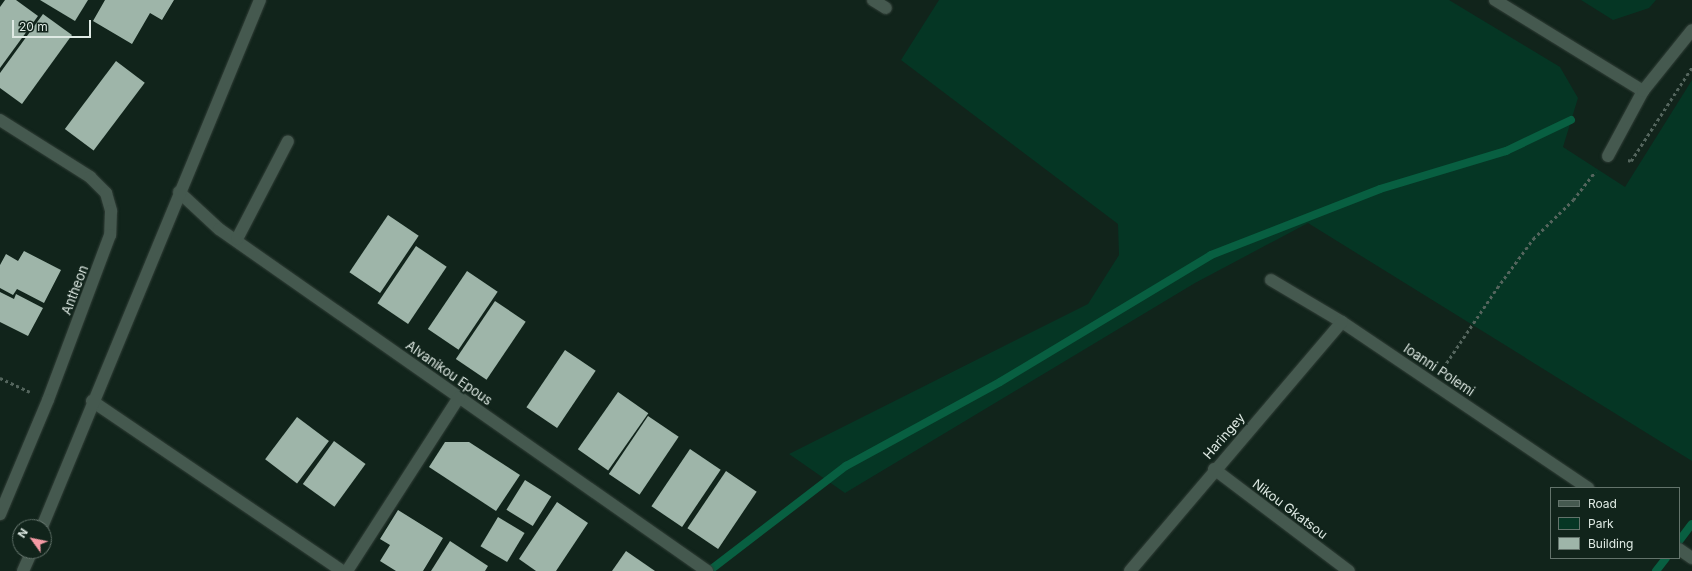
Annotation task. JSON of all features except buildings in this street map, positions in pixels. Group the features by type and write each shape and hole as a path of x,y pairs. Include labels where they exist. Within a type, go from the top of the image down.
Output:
{"street":[{"path":"45,519 92,401 260,0"},
{"path":"873,0 886,8"},
{"path":"1495,0 1643,91"},
{"path":"1608,156 1643,91 1692,30"},
{"name":"Antheon","path":"0,120 90,177 106,194 111,211 108,242 48,400 0,514"},
{"path":"236,239 288,141"},
{"name":"Alvanikou Epous","path":"179,192 219,229 236,239 707,571"},
{"name":"Ioanni Polemi","path":"1272,280 1342,322 1587,487"},
{"name":"Haringey","path":"1130,571 1214,469 1342,322"},
{"path":"347,571 459,397"},
{"path":"92,401 342,571"},
{"name":"Nikou Gkatsou","path":"1214,469 1349,571"},
{"path":"1680,550 1692,558"},
{"path":"23,571 28,559"}],"path":[{"path":"1433,383 1497,288 1533,239 1573,200 1608,156 1631,161 1692,67"}],"green space":[{"path":"939,0 1449,0 1560,67 1578,98 1563,147 1625,187 1692,80 1692,461 1308,223 1195,283 845,493 789,454 1088,304 1119,255 1118,224 901,60"},
{"path":"1581,0 1656,0 1649,8 1613,20"}],"waterway":[{"path":"709,571 846,466 1000,382 1211,255 1380,189 1506,151 1571,120"},
{"path":"1680,540 1692,524"},
{"path":"1656,571 1665,559"}]}
